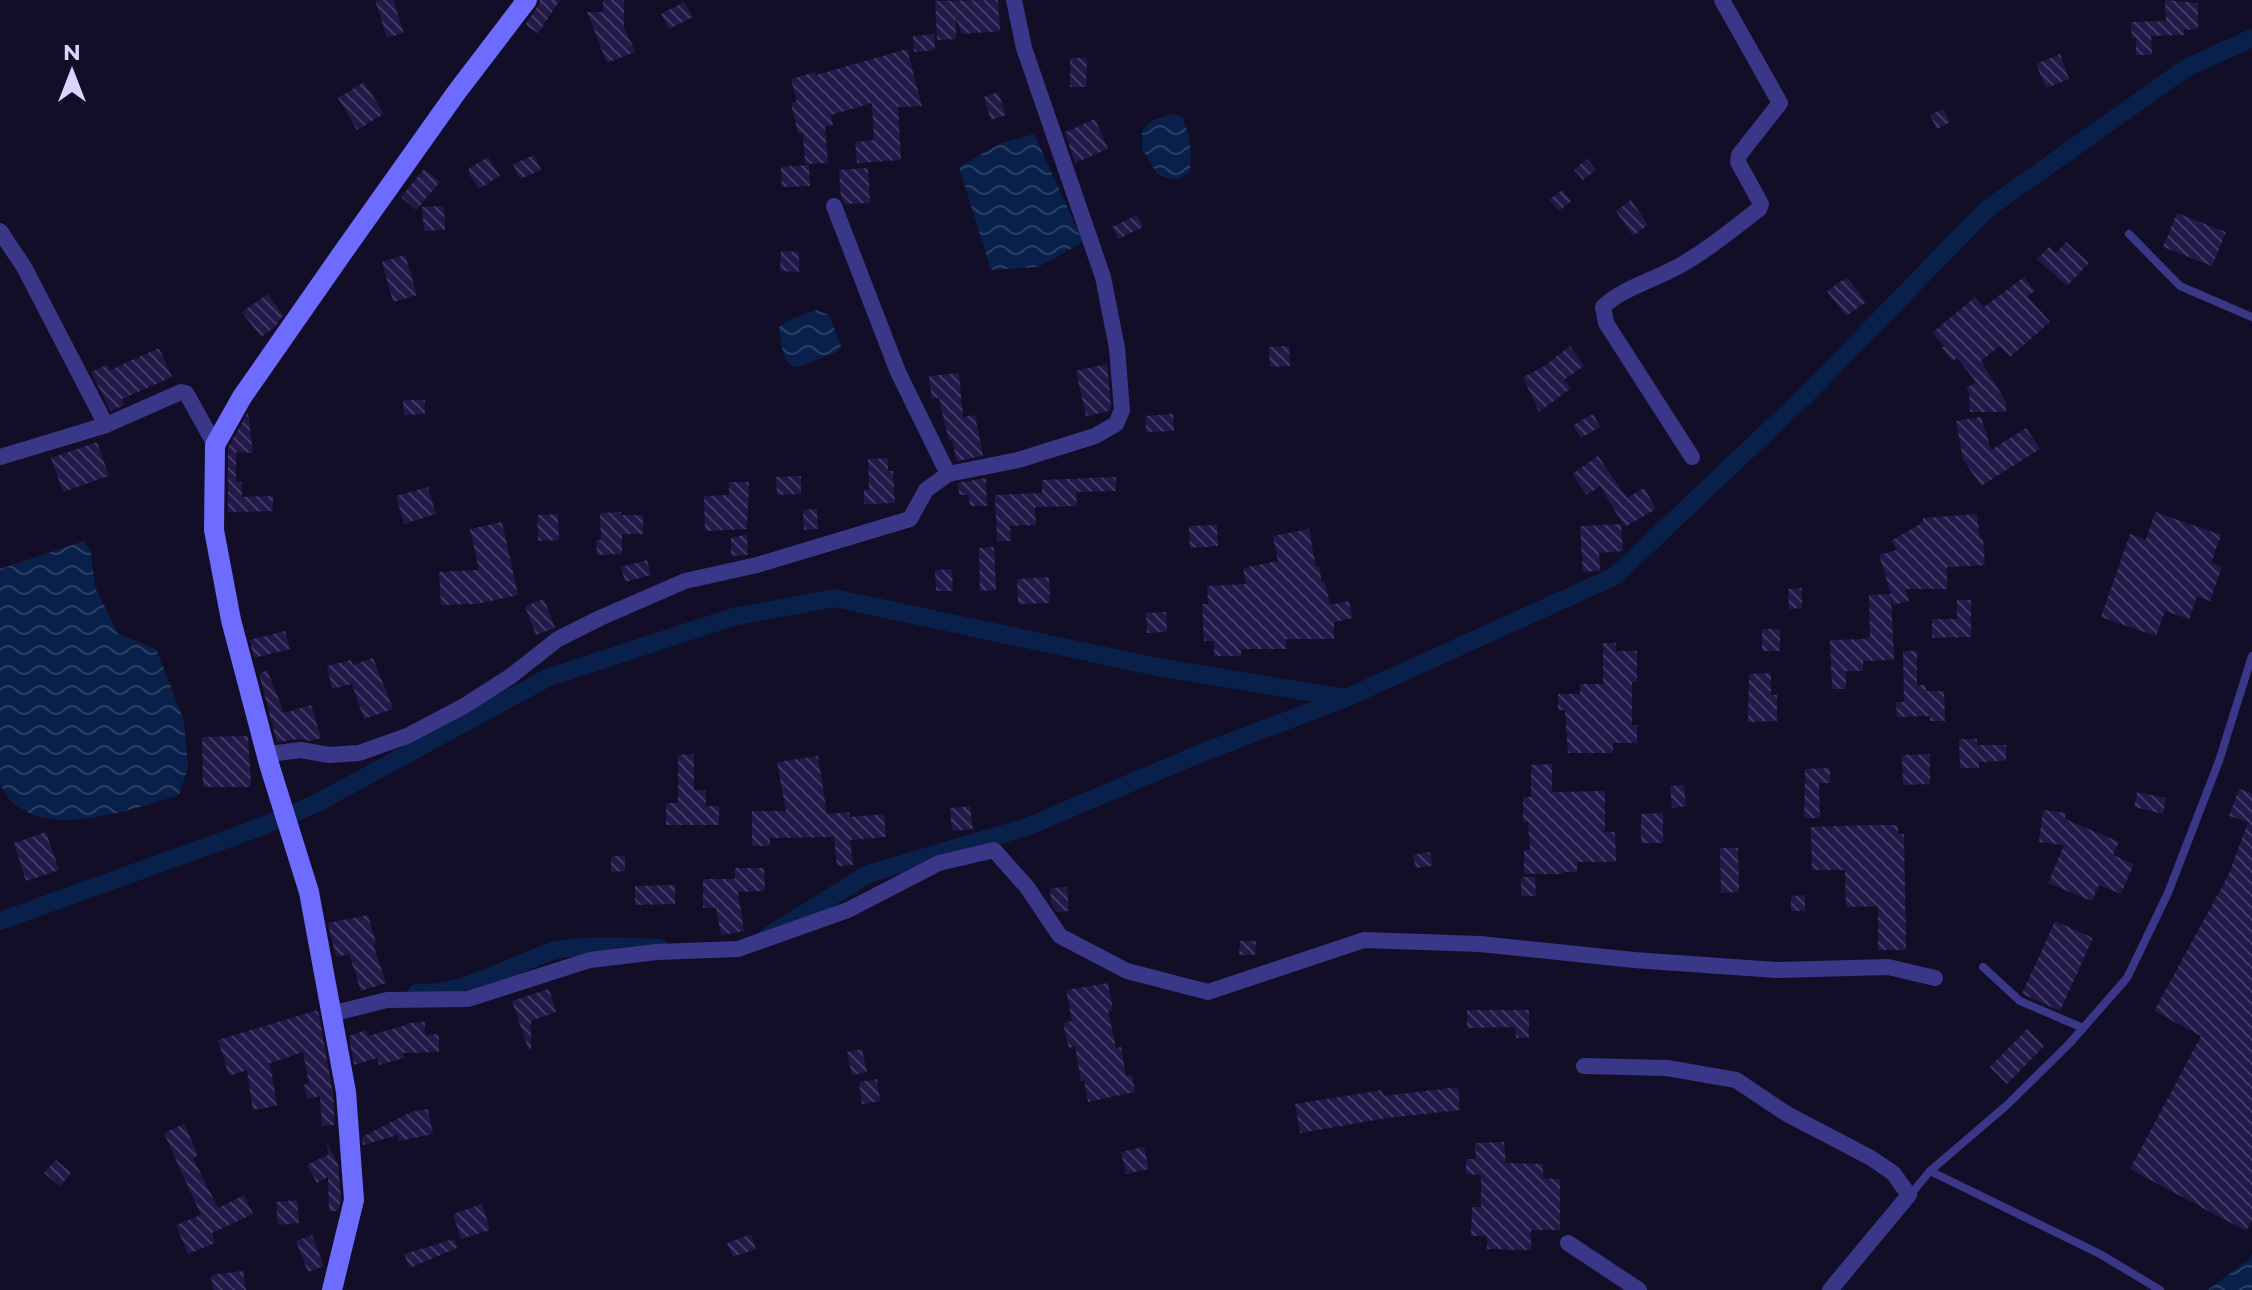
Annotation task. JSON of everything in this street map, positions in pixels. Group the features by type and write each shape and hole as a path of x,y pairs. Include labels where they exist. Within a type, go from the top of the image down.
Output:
{"main road":[{"path":"332,1290 354,1200 346,1092 309,892 268,761 231,620 214,530 215,445 242,397 341,255 456,93 527,0"}],"street":[{"path":"268,761 277,753 301,750 329,755 359,753 407,736 464,706 511,676 558,639 600,618 685,581 757,565 910,519 926,490 948,474 1018,460 1095,436 1116,424 1122,410 1117,348 1103,277 1024,48 1014,0"},
{"path":"1692,457 1606,323 1603,307 1613,296 1654,280 1689,261 1759,209 1761,204 1738,162 1739,155 1780,103 1722,0"},
{"path":"834,206 898,372 948,474"},
{"path":"0,231 24,267 106,425"},
{"path":"0,457 106,425 181,392 186,393 215,445"},
{"path":"331,1014 387,1000 468,999 590,960 657,952 738,949 848,910 939,863 994,850 1027,887 1060,936 1127,971 1208,992 1364,940 1480,944 1634,960 1776,970 1888,967 1935,978"},
{"path":"1584,1066 1667,1068 1736,1080 1787,1114 1893,1173 1909,1195 1830,1290"},
{"path":"1568,1243 1639,1290"}],"lane":[{"path":"2129,234 2180,286 2252,317"},
{"path":"1909,1195 1930,1171 2007,1105 2127,978 2168,893 2219,761 2252,656"},
{"path":"1983,967 2020,1001 2083,1028"},
{"path":"1930,1171 2100,1254 2160,1290"}],"water":[{"path":"1173,114 1183,118 1191,157 1190,171 1175,179 1158,175 1142,149 1142,131 1153,120"},
{"path":"1034,134 1083,242 1038,267 991,270 959,167 999,144"},
{"path":"816,310 829,315 841,346 837,352 802,365 790,364 785,358 779,327"},
{"path":"84,541 91,553 95,587 118,634 156,649 184,721 188,767 179,795 92,818 46,818 27,812 10,800 0,784 0,569"},
{"path":"2252,1253 2252,1290 2208,1290 2248,1260"}],"building":[{"path":"375,0 393,0 404,33 387,38"},
{"path":"540,0 560,0 538,33 525,25"},
{"path":"603,0 624,0 624,26 635,52 607,63 587,12 603,12"},
{"path":"998,0 1000,31 962,34 956,18 956,39 937,40 935,1"},
{"path":"2165,0 2198,3 2198,29 2184,30 2184,35 2151,36 2152,55 2136,55 2136,38 2132,38 2131,22 2166,21"},
{"path":"684,2 693,17 669,29 661,14"},
{"path":"934,34 935,50 914,52 913,36"},
{"path":"907,49 922,106 898,107 901,160 857,163 855,142 874,140 872,103 831,115 833,125 825,127 828,163 805,164 803,133 798,134 791,103 797,101 791,79"},
{"path":"2060,54 2069,79 2046,88 2036,64"},
{"path":"1070,58 1087,58 1086,87 1070,87"},
{"path":"364,82 384,114 357,130 338,98"},
{"path":"998,92 1006,115 991,120 984,97"},
{"path":"1943,109 1950,122 1937,129 1930,115"},
{"path":"1095,119 1108,149 1075,163 1065,132"},
{"path":"534,155 541,170 520,179 513,164"},
{"path":"488,157 500,176 479,189 469,174 469,168"},
{"path":"1587,159 1596,170 1583,180 1574,170"},
{"path":"809,165 810,186 782,187 781,167"},
{"path":"868,168 870,203 845,204 841,198 839,170"},
{"path":"424,169 440,182 416,210 401,197"},
{"path":"1562,190 1571,201 1559,211 1549,200"},
{"path":"1631,200 1648,225 1633,236 1616,211"},
{"path":"444,206 445,230 424,231 422,207"},
{"path":"2177,213 2226,232 2212,266 2163,247"},
{"path":"1137,215 1143,227 1118,239 1112,227"},
{"path":"2066,242 2089,263 2067,286 2037,259 2049,247 2056,253"},
{"path":"781,251 799,252 799,272 780,271"},
{"path":"405,255 417,295 393,302 382,262"},
{"path":"1847,277 1866,302 1846,316 1827,291"},
{"path":"2024,277 2035,291 2027,296 2050,322 2010,357 2000,346 1981,361 2006,402 2006,412 1970,412 1966,388 1976,382 1957,358 1952,361 1932,333 1975,297 1984,307"},
{"path":"268,294 283,315 275,327 261,337 242,312"},
{"path":"1289,346 1290,366 1270,367 1269,347"},
{"path":"1570,346 1584,366 1564,380 1571,388 1539,412 1523,377 1543,367"},
{"path":"159,348 172,377 122,399 124,405 111,411 91,372 107,365 110,370"},
{"path":"1107,364 1111,408 1086,416 1076,371"},
{"path":"959,373 963,417 975,415 983,456 957,461 939,398 932,399 929,376"},
{"path":"403,400 425,400 425,414 404,415"},
{"path":"248,412 253,453 236,452 236,482 242,482 242,497 273,496 273,511 228,512 228,448"},
{"path":"1173,414 1174,431 1146,432 1145,416"},
{"path":"1593,414 1600,427 1581,438 1573,425"},
{"path":"1981,417 1991,450 2026,428 2040,449 1981,486 1963,459 1956,421"},
{"path":"97,442 109,476 63,492 51,458"},
{"path":"1598,456 1627,498 1644,488 1656,509 1625,527 1600,486 1587,495 1572,474"},
{"path":"888,458 888,471 893,471 895,503 864,504 864,490 869,490 868,459"},
{"path":"801,476 801,494 777,495 776,477"},
{"path":"1116,477 1116,491 1076,492 1077,506 1035,507 1036,525 1010,526 1011,541 997,541 995,495 1042,493 1042,480"},
{"path":"986,478 987,506 970,506 969,495 959,495 958,483"},
{"path":"729,482 749,482 747,529 705,531 704,496 729,495"},
{"path":"428,487 436,514 404,524 396,496"},
{"path":"817,509 818,529 804,530 803,510"},
{"path":"621,512 621,515 643,515 643,534 622,534 622,554 597,555 596,540 601,540 600,513"},
{"path":"2155,512 2221,535 2211,563 2222,567 2210,601 2197,596 2189,619 2165,611 2156,636 2101,617 2130,534 2146,540"},
{"path":"558,514 559,540 538,541 537,515"},
{"path":"1977,514 1985,565 1947,567 1947,589 1905,589 1909,601 1894,605 1891,595 1894,660 1863,661 1863,671 1846,671 1846,689 1832,689 1830,640 1867,639 1870,636 1869,595 1891,594 1879,555 1897,550 1891,541 1923,522 1923,518"},
{"path":"502,522 518,595 477,604 441,605 439,572 479,570 470,529"},
{"path":"1621,524 1623,551 1599,553 1600,571 1583,572 1580,526"},
{"path":"1217,525 1218,546 1190,548 1189,526"},
{"path":"1309,529 1316,567 1319,566 1322,583 1325,582 1330,605 1349,601 1352,618 1334,622 1334,639 1286,639 1286,649 1241,649 1241,656 1214,656 1214,641 1204,641 1202,604 1208,604 1207,586 1246,584 1243,568 1278,561 1273,536"},
{"path":"747,534 748,555 731,556 731,538"},
{"path":"994,547 996,590 980,591 979,548"},
{"path":"647,560 651,575 625,582 621,567"},
{"path":"952,569 953,591 936,591 935,570"},
{"path":"1049,577 1050,603 1018,604 1017,579"},
{"path":"1802,588 1802,608 1789,609 1788,589"},
{"path":"544,599 555,628 536,635 525,606"},
{"path":"1957,600 1971,600 1971,637 1932,638 1932,619 1957,619"},
{"path":"1166,612 1167,632 1147,633 1146,613"},
{"path":"1762,629 1780,629 1780,651 1762,651"},
{"path":"285,631 290,649 254,658 250,640"},
{"path":"1603,643 1616,643 1616,651 1637,651 1637,682 1632,682 1632,725 1637,725 1637,743 1613,743 1613,753 1568,753 1565,710 1558,710 1558,694 1580,694 1580,684 1603,684"},
{"path":"1903,651 1917,651 1917,685 1926,685 1926,691 1944,691 1945,721 1930,721 1930,716 1897,717 1896,702 1904,702"},
{"path":"373,658 393,709 364,719 352,684 332,689 327,666 351,660 353,665"},
{"path":"267,670 284,713 311,705 321,738 277,742 259,674"},
{"path":"1771,673 1771,695 1777,695 1777,721 1748,722 1749,674"},
{"path":"248,736 251,787 203,787 202,737"},
{"path":"1959,739 1977,739 1977,745 2006,745 2006,761 1979,762 1979,768 1960,768"},
{"path":"694,754 694,790 706,790 706,806 719,806 719,825 666,825 666,803 678,803 678,755"},
{"path":"1930,754 1930,784 1903,785 1902,755"},
{"path":"818,756 827,814 849,812 850,817 884,814 886,837 850,840 853,865 837,866 834,837 770,838 770,846 752,846 752,811 786,811 777,762"},
{"path":"1552,764 1552,792 1605,791 1605,832 1615,832 1616,862 1577,862 1577,872 1563,874 1524,874 1524,850 1530,850 1528,822 1523,822 1523,797 1531,797 1531,765"},
{"path":"1830,768 1830,783 1819,783 1820,818 1804,818 1805,769"},
{"path":"1684,785 1686,806 1672,808 1670,786"},
{"path":"2239,789 2252,793 2252,1220 2246,1231 2130,1169 2201,1036 2154,1011 2229,874 2248,822 2229,816"},
{"path":"2137,792 2166,798 2163,814 2134,807"},
{"path":"970,806 973,829 952,831 950,808"},
{"path":"2043,810 2066,813 2065,819 2119,842 2113,855 2134,864 2121,894 2099,885 2092,901 2048,883 2064,845 2039,842"},
{"path":"1663,813 1663,843 1641,843 1641,814"},
{"path":"1898,825 1898,834 1904,834 1906,950 1878,950 1878,906 1846,907 1845,870 1812,870 1811,827"},
{"path":"46,832 59,870 26,881 14,843"},
{"path":"1720,848 1738,848 1739,892 1721,893"},
{"path":"1430,852 1432,866 1416,868 1413,855"},
{"path":"611,856 625,856 625,871 611,872"},
{"path":"735,868 764,868 765,891 738,892 744,931 721,935 716,908 703,908 703,879 735,879"},
{"path":"1521,877 1535,877 1536,896 1521,896"},
{"path":"675,885 675,904 635,905 635,886"},
{"path":"1067,887 1069,911 1057,912 1051,903 1050,888"},
{"path":"1805,895 1805,911 1791,911 1791,896"},
{"path":"368,915 376,943 373,944 386,983 361,991 349,954 336,957 328,923"},
{"path":"2055,921 2093,938 2060,1011 2022,994"},
{"path":"1240,941 1256,941 1255,955 1239,955"},
{"path":"1108,983 1113,1010 1108,1011 1116,1048 1121,1047 1126,1076 1132,1075 1135,1092 1088,1102 1075,1046 1069,1048 1063,1023 1072,1021 1066,990"},
{"path":"549,989 556,1012 531,1021 529,1051 512,1001"},
{"path":"318,1010 333,1094 335,1125 322,1126 320,1096 307,1099 304,1085 309,1083 303,1052 270,1063 277,1106 253,1110 247,1070 229,1076 218,1040"},
{"path":"1467,1010 1529,1010 1529,1038 1516,1038 1515,1027 1467,1028"},
{"path":"425,1022 425,1035 439,1034 439,1052 403,1053 404,1058 379,1065 377,1058 354,1065 349,1036 366,1030 368,1036 406,1023"},
{"path":"2027,1029 2044,1046 2007,1084 1990,1067"},
{"path":"862,1049 867,1072 852,1075 847,1052"},
{"path":"877,1079 880,1101 862,1104 859,1082"},
{"path":"1458,1087 1460,1110 1387,1118 1300,1133 1295,1104 1382,1090 1384,1096"},
{"path":"428,1109 433,1134 399,1141 398,1135 363,1145 362,1137 411,1112"},
{"path":"184,1124 198,1155 193,1158 218,1208 244,1195 253,1214 212,1233 215,1243 188,1254 176,1225 201,1215 164,1133"},
{"path":"1504,1142 1506,1163 1543,1164 1543,1178 1560,1179 1560,1230 1531,1230 1531,1250 1487,1249 1487,1236 1471,1236 1472,1207 1481,1207 1481,1175 1466,1174 1466,1159 1476,1159 1475,1143"},
{"path":"327,1143 338,1164 341,1199 338,1211 329,1211 328,1177 317,1183 307,1165 328,1155"},
{"path":"1144,1147 1149,1169 1126,1174 1121,1152"},
{"path":"56,1160 71,1173 60,1186 44,1173"},
{"path":"297,1200 299,1223 278,1225 276,1202"},
{"path":"482,1204 490,1230 461,1239 453,1214"},
{"path":"751,1234 756,1249 733,1257 727,1243"},
{"path":"312,1235 324,1266 308,1272 296,1241"},
{"path":"454,1239 457,1248 410,1268 404,1254"},
{"path":"243,1271 246,1290 213,1290 211,1275"}],"waterway":[{"path":"0,921 258,828 317,803 547,678 733,617 834,598 1157,667 1346,698 1615,576 1808,393 1987,209 2186,68 2252,38"},
{"path":"767,937 868,874 1029,826 1201,753 1344,699"},
{"path":"417,993 470,984 563,949 605,946 660,948"}]}
